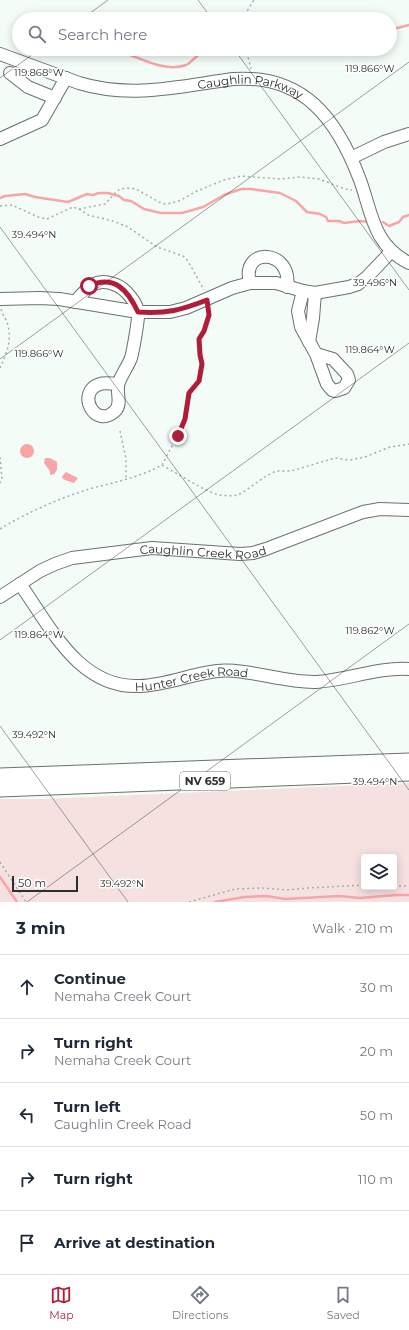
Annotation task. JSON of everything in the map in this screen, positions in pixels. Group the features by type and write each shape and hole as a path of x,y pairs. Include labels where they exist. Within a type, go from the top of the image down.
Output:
{"main road":[{"name":"NV 659","path":"0,776 409,761"},
{"name":"NV 659","path":"0,789 409,773"}],"street":[{"name":"Caughlin Parkway","path":"0,54 89,86 126,91 146,91 240,79 256,79 274,82 295,91 315,104 332,124 350,158 362,187 376,230 391,251 409,263"},
{"path":"14,59 5,71 28,87 55,98"},
{"path":"0,139 42,120 66,78"},
{"path":"350,158 384,142 409,134"},
{"path":"0,299 40,298 138,312 174,312 207,300 238,286 250,283 271,282 309,292 349,287 358,284 367,277 391,251"},
{"path":"250,283 248,276 250,266 258,258 267,257 279,261 286,268 289,277 287,287"},
{"path":"75,302 89,286 101,282 107,282 122,288 133,301 138,312 133,352 118,384"},
{"path":"309,292 300,301 298,315 301,327 316,354"},
{"name":"Caughlin Creek Road","path":"0,597 40,571 72,558 152,548 240,554 253,553 363,512 380,509 409,510"},
{"name":"Hunter Creek Road","path":"20,584 58,641 72,658 97,676 124,685 152,685 218,671 232,671 290,680 316,682 387,670 409,669"}],"path":[{"path":"246,12 254,0"},
{"path":"247,56 251,71"},
{"path":"0,206 12,205 38,217 47,218 73,208 80,209 105,204 120,189 128,188 136,189 165,204 181,200 197,191 224,180 241,176 281,179 319,178 345,189 353,190 362,187"},
{"path":"0,529 48,503 89,489 126,480 162,465 182,427 189,393 199,381 202,364 199,339 204,331 209,315 203,286 188,261 183,256 157,247 128,227 113,221 88,215 80,209"},
{"path":"0,305 2,315 9,327 9,346 0,368"},
{"path":"120,431 126,459 126,480"},
{"path":"162,465 200,487 218,494 234,496 242,493 266,476 276,471 300,469 317,462 335,458 350,460 366,458 390,447 409,444"},
{"path":"0,458 2,479 0,483"},
{"path":"0,862 26,902"},
{"path":"189,902 235,889 262,888 287,890 361,886"},
{"path":"397,886 409,886"}],"shaded area":[{"path":"27,444 32,446 34,451 32,456 27,458 22,456 20,451 22,446"},
{"path":"45,458 50,458 57,462 57,470 54,474 50,475 50,471 44,463"},
{"path":"66,472 78,478 74,483 62,478"},
{"path":"409,783 409,902 0,902 0,799 41,799"}],"waterway":[{"path":"397,28 409,25"},
{"path":"133,56 167,67 186,65 197,56"},
{"path":"0,198 25,194 68,202 87,194 93,195 108,193 119,196 124,200 131,201 144,209 161,213 182,213 203,207 224,195 241,189 251,189 280,193 296,201 307,212 320,214 326,217 328,221 339,221 344,223 360,221 370,222"},
{"path":"383,222 389,226 399,222 403,217 409,215"},
{"path":"0,877 17,902"},
{"path":"215,902 244,897 266,896 285,899 339,896 360,898 409,895"}],"route":[{"path":"89,286 101,282 115,284 128,294 138,312 174,312 207,300 209,315 204,331 199,339 202,364 199,381 189,393 185,419 178,436"}]}
